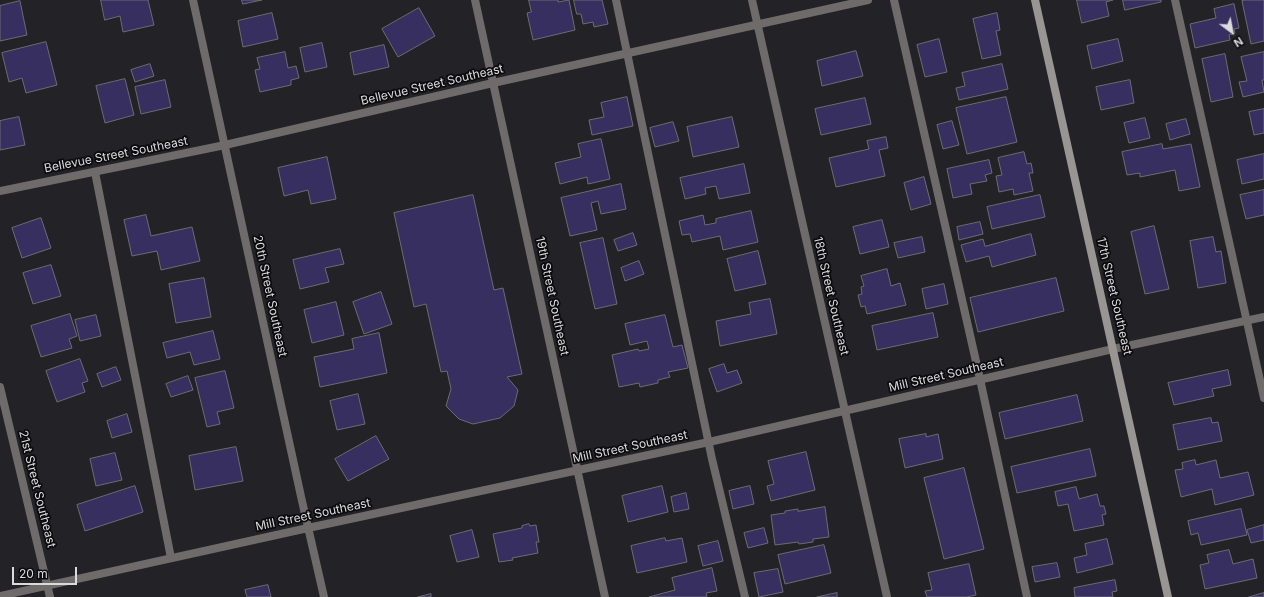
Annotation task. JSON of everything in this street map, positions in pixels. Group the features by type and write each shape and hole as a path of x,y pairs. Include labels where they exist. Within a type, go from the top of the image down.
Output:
{"main road":[{"name":"17th Street Southeast","path":"1035,0 1168,597"}],"street":[{"name":"20th Street Southeast","path":"193,0 324,597"},
{"name":"19th Street Southeast","path":"475,0 606,597"},
{"path":"616,0 709,442 745,597"},
{"name":"18th Street Southeast","path":"752,0 887,597"},
{"name":"Bellevue Street Southeast","path":"0,191 225,145 493,83 868,0"},
{"path":"894,0 980,379 1027,597"},
{"path":"1175,0 1264,398"},
{"path":"95,172 171,558"},
{"name":"Mill Street Southeast","path":"0,596 308,528 579,471 1113,349 1264,317"},
{"name":"21st Street Southeast","path":"0,391 50,597"}],"building":[{"path":"101,0 148,0 154,25 123,32 120,16 105,20"},
{"path":"242,0 262,0 243,4"},
{"path":"529,0 558,0 558,2 569,0 575,30 533,40 527,13 531,12"},
{"path":"574,0 602,0 608,24 594,27 593,22 583,24 581,14 577,14"},
{"path":"1077,0 1113,0 1106,2 1109,16 1082,23"},
{"path":"1123,0 1161,0 1161,2 1125,10"},
{"path":"1264,0 1264,41 1251,44 1242,1"},
{"path":"20,1 27,35 0,41 0,6"},
{"path":"1234,4 1239,28 1234,29 1235,33 1229,35 1230,40 1195,48 1190,24 1216,18 1214,9"},
{"path":"419,8 435,36 398,57 382,29"},
{"path":"272,13 278,39 243,47 238,21"},
{"path":"997,13 1000,30 996,31 1001,55 982,59 973,19"},
{"path":"939,39 947,72 925,77 917,45"},
{"path":"1118,39 1123,61 1092,69 1087,46"},
{"path":"46,42 57,85 26,93 22,78 9,82 2,53"},
{"path":"322,43 327,67 305,72 300,48"},
{"path":"384,45 389,67 354,75 350,53"},
{"path":"856,51 863,76 822,86 817,61"},
{"path":"285,52 288,68 296,66 299,78 291,80 291,85 260,92 255,70 260,69 257,58"},
{"path":"1264,52 1264,80 1262,80 1264,92 1243,97 1239,82 1247,81 1241,57"},
{"path":"1225,54 1233,97 1211,102 1202,59"},
{"path":"150,64 154,76 135,82 131,70"},
{"path":"1002,64 1008,89 959,100 956,88 965,86 962,73"},
{"path":"125,79 134,115 105,123 96,86"},
{"path":"165,80 171,107 141,114 135,87"},
{"path":"1130,80 1134,103 1101,110 1096,87"},
{"path":"627,97 633,126 592,135 589,120 604,117 601,103"},
{"path":"1006,97 1017,142 967,154 956,108"},
{"path":"865,98 871,124 821,135 815,109"},
{"path":"1264,109 1264,133 1254,135 1249,112"},
{"path":"19,117 25,145 0,150 0,121"},
{"path":"732,117 739,147 693,157 687,127"},
{"path":"1145,118 1150,138 1129,143 1124,123"},
{"path":"1186,119 1190,134 1170,140 1166,124"},
{"path":"952,121 959,145 943,149 937,125"},
{"path":"673,122 679,141 655,147 650,128"},
{"path":"886,137 888,148 879,150 885,176 836,187 829,158 869,149 867,141"},
{"path":"601,139 610,179 588,184 587,177 560,184 555,163 581,157 578,144"},
{"path":"1162,144 1163,149 1191,144 1200,187 1179,191 1175,170 1140,177 1140,173 1127,175 1122,152"},
{"path":"1024,152 1027,164 1031,163 1033,173 1029,173 1033,191 1014,195 1013,189 999,192 996,176 1002,175 998,158"},
{"path":"1264,154 1264,179 1242,184 1237,160"},
{"path":"327,157 336,199 311,204 308,190 284,196 278,168"},
{"path":"989,160 992,173 985,175 987,181 970,184 972,194 953,198 947,169"},
{"path":"744,164 750,193 719,199 716,186 705,188 706,194 685,199 680,178"},
{"path":"924,177 931,204 911,210 904,183"},
{"path":"621,184 626,209 601,214 598,201 591,203 597,230 570,236 561,198"},
{"path":"1264,190 1264,215 1246,219 1240,195"},
{"path":"473,195 494,290 503,288 522,374 507,377 518,390 514,406 500,418 473,424 459,419 446,406 451,389 447,371 441,372 426,304 414,307 394,213"},
{"path":"1040,195 1045,217 992,229 987,207"},
{"path":"751,211 758,242 723,250 720,236 692,242 690,234 682,235 679,221 703,215 705,225 716,223 716,219"},
{"path":"146,215 151,236 192,227 200,261 161,270 157,251 132,256 124,220"},
{"path":"41,218 51,248 22,258 12,228"},
{"path":"882,220 889,247 860,254 853,227"},
{"path":"980,222 983,234 959,240 957,227"},
{"path":"1154,226 1169,289 1145,294 1131,232"},
{"path":"633,233 637,245 618,251 614,240"},
{"path":"1031,234 1036,255 992,267 989,256 966,262 961,245 983,239 985,246"},
{"path":"922,237 925,252 898,258 894,243"},
{"path":"1213,237 1216,252 1221,251 1226,283 1198,288 1190,241"},
{"path":"603,238 617,304 595,309 580,243"},
{"path":"340,249 344,264 325,268 329,282 300,289 293,260"},
{"path":"758,251 766,284 735,291 727,259"},
{"path":"639,261 644,274 625,281 621,268"},
{"path":"51,265 61,296 33,304 23,273"},
{"path":"887,269 891,286 900,283 906,305 867,314 865,306 861,307 858,295 862,294 861,287 864,286 861,276"},
{"path":"204,278 211,317 176,323 169,284"},
{"path":"1056,278 1064,311 978,332 970,298"},
{"path":"944,284 948,304 926,309 922,289"},
{"path":"381,292 392,324 364,334 353,302"},
{"path":"770,299 777,334 720,346 716,321 751,314 749,303"},
{"path":"336,302 344,335 312,343 304,310"},
{"path":"933,313 938,337 877,350 872,326"},
{"path":"70,314 77,336 69,339 72,348 41,357 31,326"},
{"path":"96,315 101,336 80,341 75,320"},
{"path":"665,315 673,347 682,345 688,368 668,372 670,377 658,380 658,383 640,387 639,383 619,387 612,355 638,349 639,351 649,349 647,341 630,345 625,324"},
{"path":"213,331 220,359 194,365 190,352 167,358 163,343"},
{"path":"379,333 387,373 320,387 314,357 354,349 352,339"},
{"path":"80,359 88,381 82,383 85,392 57,402 46,371"},
{"path":"724,364 727,373 737,370 742,383 717,392 709,369"},
{"path":"116,367 121,380 102,387 97,374"},
{"path":"1228,370 1231,385 1212,389 1214,396 1174,405 1168,383"},
{"path":"225,371 234,408 217,412 220,424 207,427 195,378"},
{"path":"188,376 193,390 171,397 166,384"},
{"path":"358,394 365,424 337,430 330,401"},
{"path":"1077,395 1083,421 1005,439 999,413"},
{"path":"127,414 132,432 112,438 107,421"},
{"path":"1211,418 1212,423 1218,422 1222,441 1178,450 1173,425"},
{"path":"926,434 926,437 938,434 943,459 905,468 899,439"},
{"path":"376,436 389,459 348,481 335,459"},
{"path":"236,447 243,481 195,490 189,456"},
{"path":"1090,449 1096,476 1017,493 1011,467"},
{"path":"806,452 815,490 771,501 767,486 774,484 768,461"},
{"path":"115,453 122,480 96,486 90,459"},
{"path":"1195,460 1196,465 1216,460 1220,478 1248,472 1254,495 1215,505 1212,489 1181,497 1175,470 1183,469 1182,463"},
{"path":"964,468 984,549 944,559 924,478"},
{"path":"135,486 143,512 85,531 77,505"},
{"path":"662,486 668,512 628,522 622,496"},
{"path":"750,486 754,504 733,509 729,491"},
{"path":"1076,487 1079,499 1097,494 1100,506 1104,506 1106,514 1102,515 1104,525 1074,531 1068,504 1058,506 1055,492"},
{"path":"686,493 689,509 674,512 671,497"},
{"path":"825,507 829,537 813,539 813,542 775,545 771,515 798,509 798,511"},
{"path":"1241,509 1247,535 1201,545 1198,533 1191,535 1188,521"},
{"path":"529,524 530,526 536,525 539,542 536,542 538,553 499,562 493,534 522,528 522,526"},
{"path":"1264,525 1264,540 1251,543 1247,530"},
{"path":"764,528 768,543 748,548 744,533"},
{"path":"472,530 479,557 457,562 450,536"},
{"path":"665,538 666,541 682,538 687,562 637,573 631,546"},
{"path":"1107,539 1113,564 1077,573 1074,558 1087,555 1085,544"},
{"path":"718,541 723,561 703,566 698,546"},
{"path":"824,545 831,573 785,584 778,555"},
{"path":"1229,550 1233,564 1253,559 1257,578 1205,589 1200,565 1209,563 1207,555"},
{"path":"1057,563 1060,577 1035,582 1032,567"},
{"path":"969,564 976,595 967,597 927,597 925,591 932,590 928,573"},
{"path":"712,568 717,591 706,593 707,597 649,597 675,590 672,578"},
{"path":"778,569 783,592 759,597 754,573"},
{"path":"1115,580 1117,591 1112,592 1113,597 1075,597 1074,588"},
{"path":"268,585 271,597 247,597 245,590"},
{"path":"837,593 837,597 817,597"},
{"path":"1264,593 1264,597 1249,597"},
{"path":"431,594 431,597 418,597"}]}
